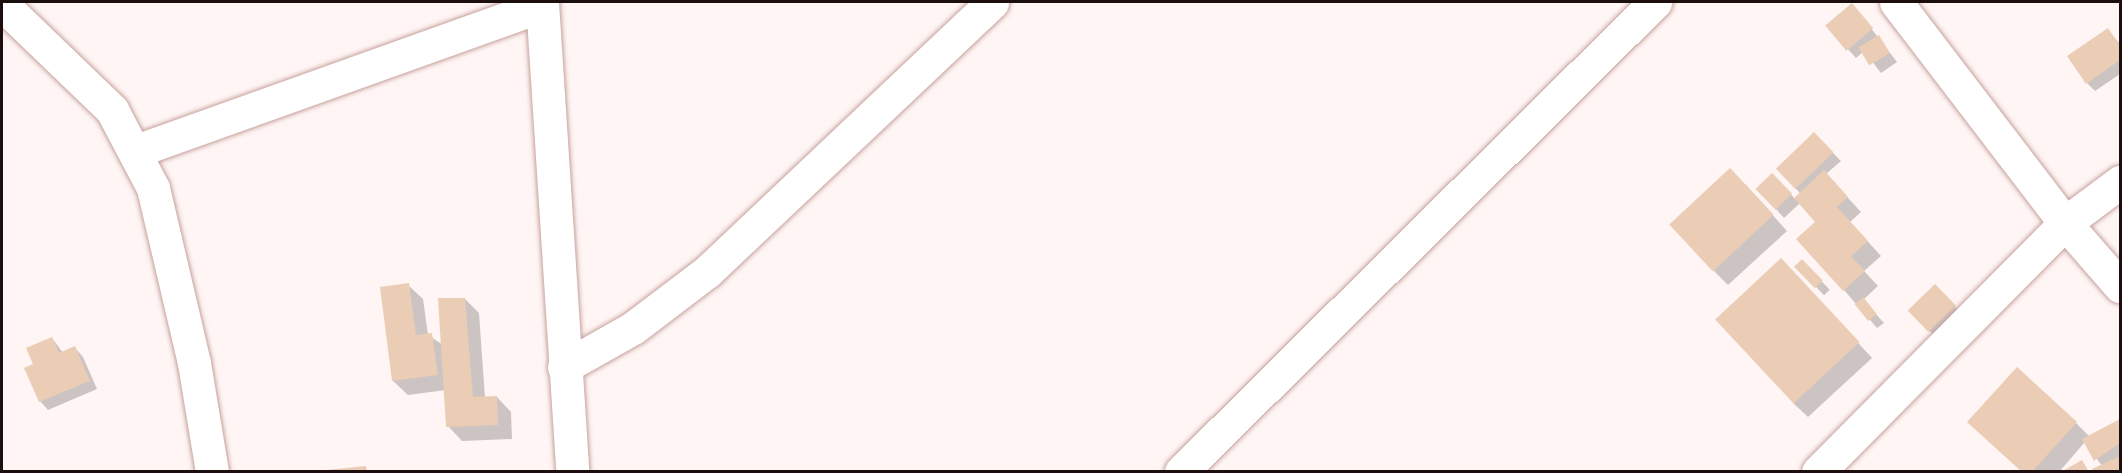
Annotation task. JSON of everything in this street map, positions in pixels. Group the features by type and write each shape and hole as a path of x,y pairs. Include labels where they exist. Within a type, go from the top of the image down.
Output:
{"street":[{"path":"564,367 633,328 708,271 992,2"},
{"path":"1181,471 1655,2"},
{"path":"1896,2 2065,222 2121,286"},
{"path":"2,4 112,110 136,151 153,188 194,363 212,471"},
{"path":"136,151 541,4 572,471"},
{"path":"1818,471 2065,222 2121,182"}],"building":[{"path":"1852,3 1873,28 1846,51 1825,25"},
{"path":"2108,28 2120,46 2120,60 2086,84 2067,56"},
{"path":"1879,35 1890,53 1869,65 1858,47"},
{"path":"1814,132 1833,152 1795,189 1776,169"},
{"path":"1730,168 1774,215 1713,271 1669,225"},
{"path":"1824,170 1848,197 1837,207 1868,241 1851,256 1865,271 1843,291 1796,239 1815,222 1794,198"},
{"path":"1772,173 1792,194 1776,210 1755,189"},
{"path":"1781,258 1859,342 1794,403 1715,319"},
{"path":"1802,259 1823,281 1815,288 1794,267"},
{"path":"409,283 416,335 432,333 438,375 392,381 380,287"},
{"path":"1935,284 1956,306 1929,332 1908,310"},
{"path":"1863,297 1877,314 1868,321 1854,304"},
{"path":"438,298 465,298 473,397 497,396 498,425 446,427"},
{"path":"52,337 59,353 75,346 90,381 39,402 24,368 33,364 26,348"},
{"path":"2017,367 2077,422 2032,472 2022,472 1967,422"},
{"path":"2120,419 2120,443 2094,461 2082,439"},
{"path":"2120,456 2120,472 2094,472 2092,469"},
{"path":"2082,460 2089,472 2061,472"},
{"path":"366,466 367,472 326,472 326,470"}]}
